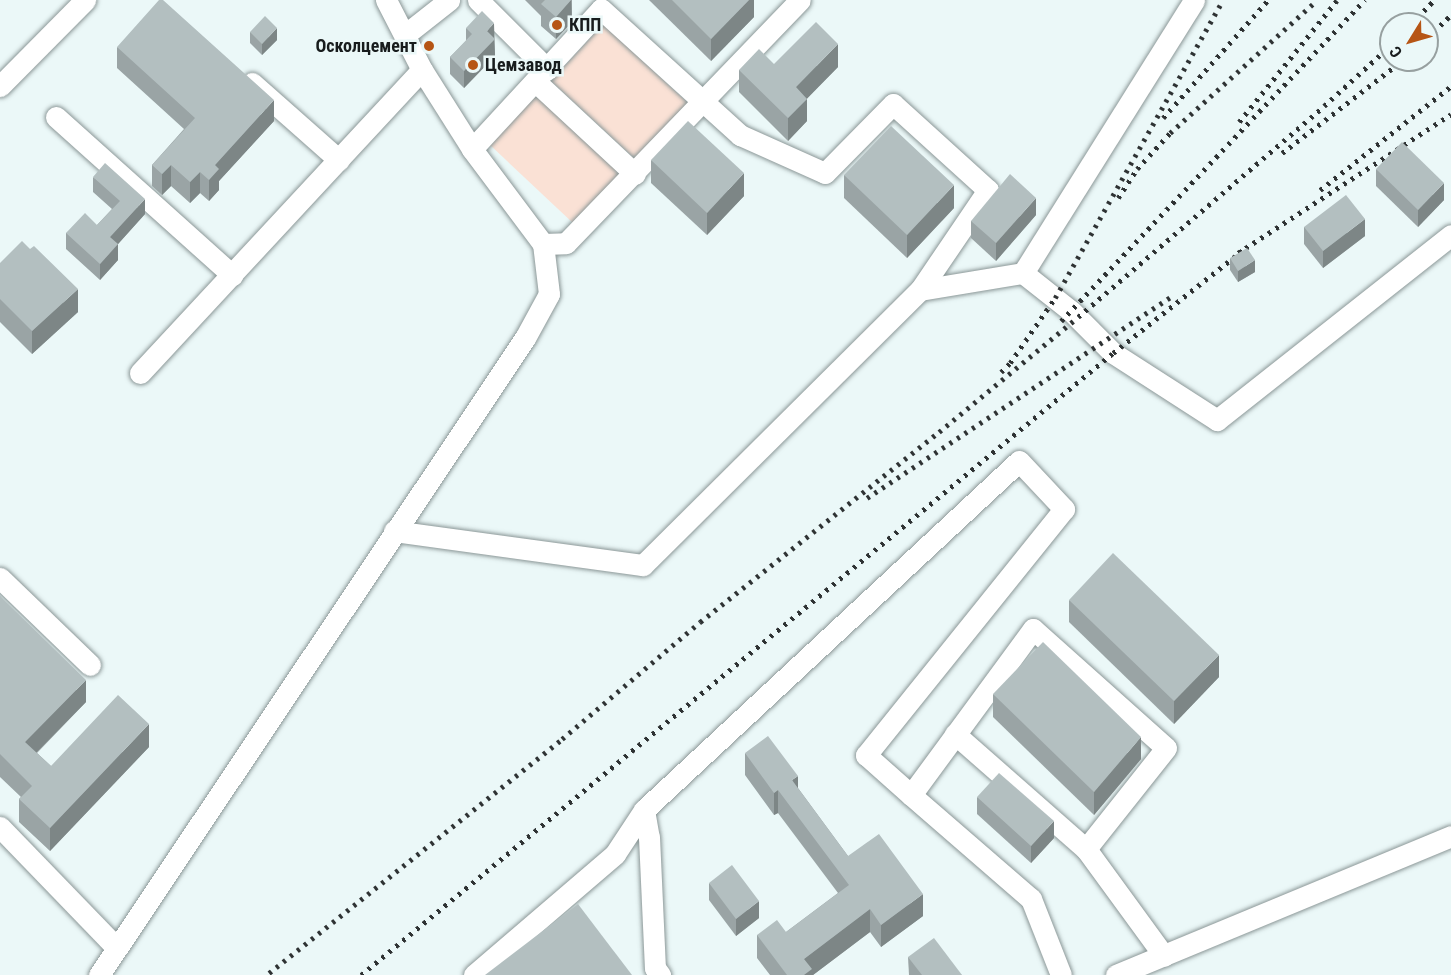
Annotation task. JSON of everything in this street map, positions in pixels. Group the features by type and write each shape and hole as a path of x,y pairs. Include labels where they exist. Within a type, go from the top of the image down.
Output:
{"street":[{"path":"0,86 85,0"},
{"path":"99,975 525,338 549,294 543,244 472,149 422,70 386,0"},
{"path":"405,34 449,0"},
{"path":"478,0 541,75 635,174"},
{"path":"543,244 566,243 704,103 801,0"},
{"path":"1023,273 1194,0"},
{"path":"394,531 643,565 920,290 988,190 893,104 825,173 740,135 601,9 472,149"},
{"path":"234,68 339,160"},
{"path":"140,373 422,70"},
{"path":"56,117 232,275"},
{"path":"920,290 1023,273 1071,311 1113,352 1217,420 1450,237"},
{"path":"474,975 615,854 644,810 1019,461 1064,509 866,755 1031,899 1061,975"},
{"path":"0,578 90,665"},
{"path":"911,795 1033,629 1166,748 1086,849"},
{"path":"956,734 1086,849 1164,956"},
{"path":"644,810 649,837 655,968 660,975"},
{"path":"0,827 117,948"},
{"path":"1116,975 1451,836"}],"shaded area":[{"path":"603,24 688,103 636,160 551,81"},
{"path":"536,94 621,173 574,224 489,144"}],"building":[{"path":"159,0 163,0 274,100 215,165 219,169 209,180 200,172 190,182 171,165 162,174 152,165 195,118 117,47"},
{"path":"545,0 571,0 556,17 541,4"},
{"path":"672,0 749,0 711,39"},
{"path":"482,11 494,23 487,31 495,39 464,71 450,57 472,34 466,28"},
{"path":"265,16 277,28 262,44 250,32"},
{"path":"816,22 838,44 796,87 807,99 788,118 739,70 759,49 774,64"},
{"path":"688,121 744,173 707,213 651,160"},
{"path":"891,126 954,185 907,235 844,175"},
{"path":"1402,142 1444,183 1418,210 1376,169"},
{"path":"105,163 145,199 110,237 118,244 100,264 66,233 85,213 97,225 120,201 93,177"},
{"path":"1010,174 1036,198 996,243 971,221"},
{"path":"1346,195 1365,219 1323,251 1304,227"},
{"path":"22,241 30,249 34,246 78,289 32,331 0,299 0,263"},
{"path":"1247,248 1255,260 1238,271 1230,258"},
{"path":"1113,553 1219,655 1174,701 1069,600"},
{"path":"0,596 86,680 25,742 51,766 118,695 149,724 50,828 19,799 32,786 0,754"},
{"path":"1043,642 1141,737 1094,792 993,694"},
{"path":"768,736 798,776 792,780 848,856 879,834 923,894 881,925 870,909 804,959 812,969 804,975 787,975 757,935 777,920 786,932 849,885 778,790 774,793 745,753"},
{"path":"999,773 1054,821 1031,846 977,797"},
{"path":"732,865 759,901 736,919 709,883"},
{"path":"578,904 632,975 485,975"},
{"path":"934,938 962,975 922,975 908,957"}],"railway":[{"path":"1001,372 1010,363 1055,298 1223,0"},
{"path":"1163,118 1268,0"},
{"path":"1118,198 1137,169 1170,133 1317,0"},
{"path":"1239,122 1337,0"},
{"path":"1061,321 1365,0"},
{"path":"1422,12 1434,0"},
{"path":"1439,26 1451,15"},
{"path":"269,973 562,739 700,622 939,432 1078,317 1379,56"},
{"path":"1282,153 1387,72"},
{"path":"1320,190 1451,86"},
{"path":"1238,253 1451,114"},
{"path":"361,975 1113,353 1244,249"},
{"path":"867,498 1172,296"}],"place":[{"name":"КПП","path":"557,25"},
{"name":"Осколцемент","path":"429,46"},
{"name":"Цемзавод","path":"473,65"}]}
